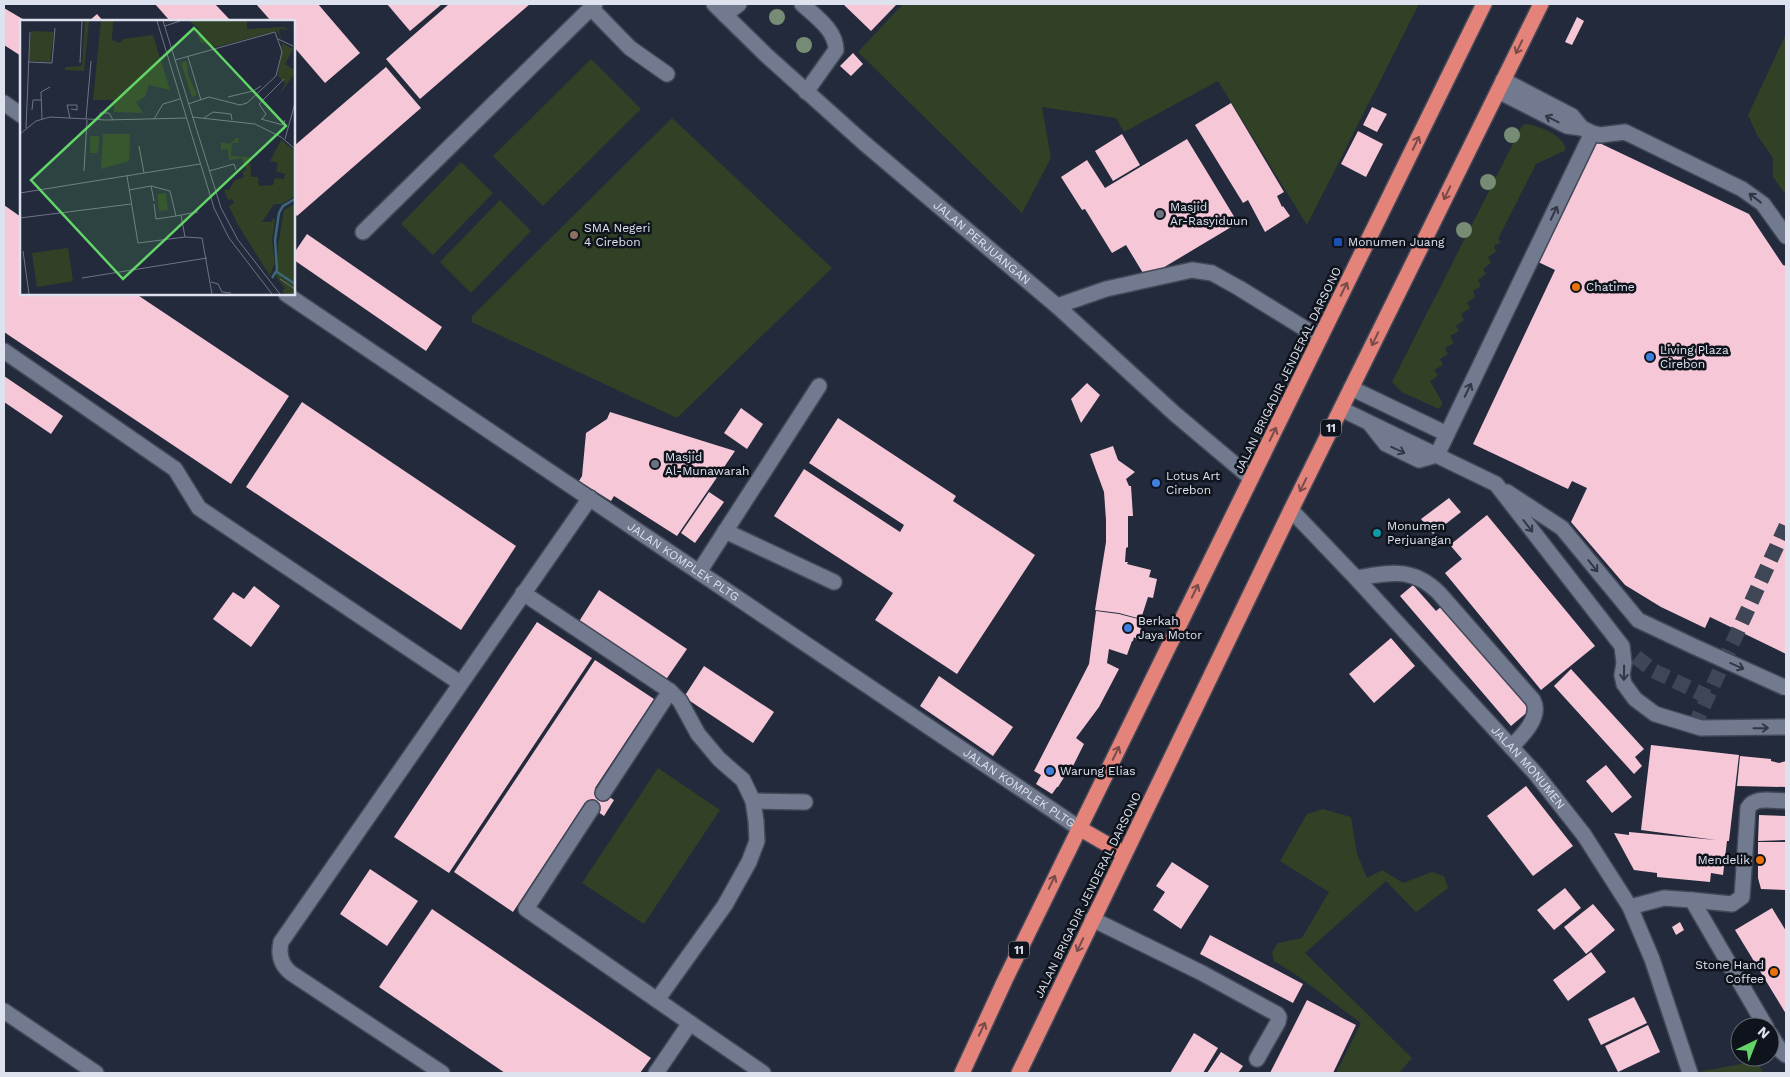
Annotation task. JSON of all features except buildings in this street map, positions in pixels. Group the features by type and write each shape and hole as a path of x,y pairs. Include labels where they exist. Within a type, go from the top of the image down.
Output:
{"highway":[{"name":"JALAN BRIGADIR JENDERAL DARSONO","path":"962,1073 1004,980 1484,4"},
{"name":"JALAN BRIGADIR JENDERAL DARSONO","path":"1019,1073 1291,510 1541,4"},
{"path":"1079,828 1124,854"}],"street":[{"name":"JALAN PERJUANGAN","path":"714,4 806,92 871,150 1058,306 1175,414 1251,478"},
{"path":"725,15 739,4"},
{"path":"802,4 824,25 836,45 836,50 806,92"},
{"path":"363,232 593,6 630,48 667,74"},
{"path":"1500,85 1572,116 1587,130 1600,135 1625,132 1742,189 1762,204 1786,236"},
{"path":"4,103 20,114"},
{"path":"1437,455 1587,130"},
{"path":"1058,306 1106,289 1192,270 1212,273 1320,338"},
{"name":"JALAN KOMPLEK PLTG","path":"287,295 1079,828"},
{"path":"4,351 175,469 199,508 460,683"},
{"path":"699,572 819,386"},
{"path":"1351,388 1447,434"},
{"path":"1341,409 1496,484 1562,528 1638,620 1786,688"},
{"path":"1496,484 1622,646 1636,657"},
{"path":"442,1073 291,973 283,966 279,951 282,942 590,498"},
{"name":"JALAN MONUMEN","path":"1291,510 1536,774 1584,835 1630,907 1652,959 1690,1073"},
{"path":"725,531 834,582"},
{"path":"1356,578 1398,572 1408,574 1430,584 1439,592 1533,700 1536,706 1532,722 1511,747"},
{"path":"523,593 670,691 680,701 698,734 719,759 743,780 753,802 757,841 749,862 725,905 657,1000"},
{"path":"1622,646 1624,663 1622,675 1624,684 1635,699 1655,714 1701,728 1786,727"},
{"path":"603,792 670,691"},
{"path":"1630,907 1664,898 1732,904 1742,897 1748,808 1751,803 1757,800 1786,802"},
{"path":"753,802 805,802"},
{"path":"592,808 526,909 763,1073"},
{"path":"1692,900 1760,1017"},
{"path":"1092,919 1202,973 1277,1014 1279,1017 1278,1022 1257,1059"},
{"path":"4,1011 96,1073"},
{"path":"656,1073 690,1023"}],"green space":[{"path":"903,4 1419,4 1307,225 1218,81 1124,132 1116,118 1042,107 1051,158 1022,213 858,52"},
{"path":"1786,34 1786,195 1773,177 1773,158 1757,135 1748,115"},
{"path":"591,59 641,109 543,206 493,156"},
{"path":"672,118 832,268 677,418 472,322 472,316"},
{"path":"1525,124 1536,126 1555,135 1564,144 1566,149 1536,164 1498,239 1501,242 1494,246 1496,252 1488,257 1491,263 1483,269 1486,274 1478,280 1481,286 1473,291 1475,297 1467,303 1470,308 1461,314 1464,320 1456,326 1459,331 1450,336 1454,343 1445,348 1448,354 1440,359 1443,365 1434,370 1438,376 1430,381 1442,402 1439,409 1402,392 1392,382 1522,126"},
{"path":"461,162 493,193 433,255 401,224"},
{"path":"500,200 531,231 471,293 440,262"},
{"path":"658,768 720,810 644,924 582,883"},
{"path":"1323,809 1351,817 1357,854 1367,878 1382,870 1403,883 1432,872 1444,876 1448,888 1416,912 1386,881 1305,953 1412,1058 1399,1073 1336,1073 1361,1023 1295,974 1274,961 1272,952 1278,943 1302,938 1329,892 1280,861 1307,814"},
{"path":"1730,1066 1760,1067 1763,1073 1699,1073"}],"tunnel":[{"path":"1694,727 1786,526"},
{"path":"1636,657 1654,671 1708,697"}],"place":[{"name":"Masjid Ar-Rasyiduun","path":"1160,214"},
{"name":"SMA Negeri 4 Cirebon","path":"574,235"},
{"name":"Monumen Juang","path":"1338,242"},
{"name":"Chatime","path":"1576,287"},
{"name":"Living Plaza Cirebon","path":"1650,357"},
{"name":"Masjid Al-Munawarah","path":"655,464"},
{"name":"Lotus Art Cirebon","path":"1156,483"},
{"name":"Monumen Perjuangan","path":"1377,533"},
{"name":"Berkah Jaya Motor","path":"1128,628"},
{"name":"Warung Elias","path":"1050,771"},
{"name":"Mendelik","path":"1760,860"},
{"name":"Stone Hand Coffee","path":"1774,972"}]}
